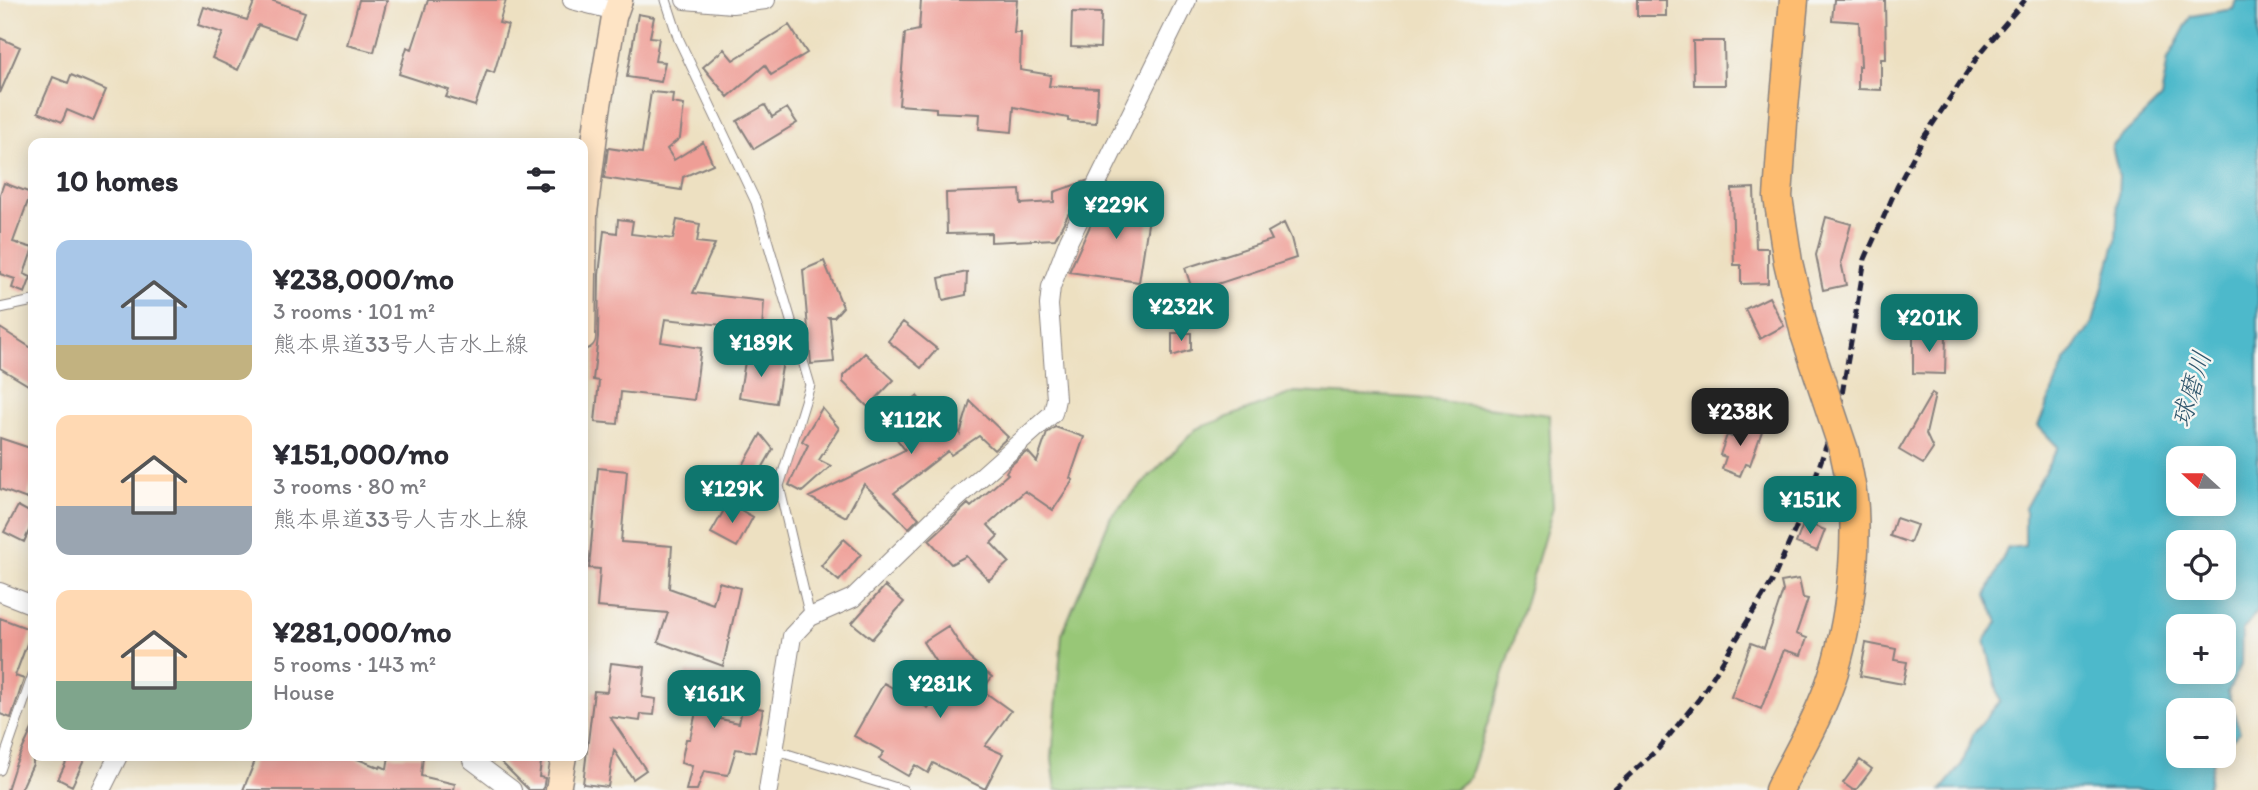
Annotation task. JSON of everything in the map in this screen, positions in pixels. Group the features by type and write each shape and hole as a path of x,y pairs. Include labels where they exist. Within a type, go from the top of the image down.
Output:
{"main road":[{"path":"1779,790 1823,702 1849,602 1855,553 1854,506 1844,451 1805,334 1788,262 1778,197 1794,0"}],"street":[{"path":"572,0 618,5 598,111 588,189"},
{"path":"685,0 732,4 766,0"},
{"path":"768,790 792,636 810,617 853,597 935,518 1053,413 1056,399 1049,305 1051,287 1069,240 1187,0"},
{"path":"0,592 28,603"},
{"path":"102,790 116,761"},
{"path":"473,761 512,790"},
{"path":"558,790 563,761"}],"lane":[{"path":"666,0 679,40 756,202 810,385 779,486 810,617"},
{"path":"0,308 28,302"},
{"path":"0,770 28,690"},
{"path":"774,750 903,790"}],"green space":[{"path":"1295,392 1417,398 1549,415 1553,508 1470,777 1454,790 1056,790 1052,759 1062,634 1111,516 1196,429"}],"water":[{"name":"球磨川","path":"2236,0 2258,0 2258,610 2242,631 2241,665 2236,675 2236,614 2166,614 2166,684 2232,684 2228,692 2230,698 2166,698 2166,768 2212,768 2207,790 1941,790 1962,764 1974,732 2000,701 1985,640 1998,622 1987,595 2007,548 2025,546 2025,508 2058,447 2038,426 2065,361 2093,322 2116,240 2119,176 2112,146 2161,98 2168,59 2191,16 2233,9"},
{"path":"2236,719 2240,732 2236,736"}],"building":[{"path":"255,0 271,0 305,12 295,38 258,25 238,70 212,58 223,33 198,25 204,7 247,20"},
{"path":"359,0 387,0 374,52 347,45"},
{"path":"428,0 506,0 499,23 508,25 502,46 494,73 487,70 475,106 446,97 449,90 399,74 407,47 412,49"},
{"path":"921,0 1017,0 1014,33 1021,33 1020,70 1051,75 1049,86 1098,88 1096,123 1068,121 1068,118 1014,107 1012,132 979,129 980,114 936,112 936,108 899,105 905,33 919,30"},
{"path":"1637,0 1666,0 1666,16 1637,16"},
{"path":"1834,0 1885,0 1886,59 1881,59 1881,90 1858,89 1858,66 1861,66 1859,22 1832,20"},
{"path":"1072,12 1101,13 1100,48 1071,47"},
{"path":"638,14 654,17 650,37 659,38 655,61 665,62 661,82 627,77"},
{"path":"789,25 807,53 771,75 765,65 728,97 703,67 724,49 733,60"},
{"path":"0,38 20,47 0,93"},
{"path":"1693,41 1724,41 1725,85 1694,85"},
{"path":"71,75 106,90 93,121 67,110 62,122 38,112 53,77 68,83"},
{"path":"651,92 673,94 672,103 684,105 680,138 667,149 674,160 703,142 713,164 683,177 681,190 604,178 608,148 642,153"},
{"path":"765,105 772,117 787,108 797,123 754,149 737,121"},
{"path":"1086,181 1055,239 991,242 991,233 947,234 946,193 1020,190 1021,204 1054,202 1054,192"},
{"path":"4,183 28,192 28,201 13,242 28,246 28,262 24,274 28,276 28,285 25,293 12,288 15,279 0,274 0,194"},
{"path":"1754,188 1756,248 1768,248 1768,283 1741,284 1741,265 1734,265 1732,189"},
{"path":"1119,194 1152,198 1139,282 1069,272 1099,206 1117,209"},
{"path":"1826,217 1851,224 1841,262 1846,285 1823,290 1816,255"},
{"path":"618,219 633,221 631,234 673,239 677,220 700,224 697,242 715,244 693,293 764,301 762,329 665,319 661,342 701,348 694,400 621,392 618,424 595,422 599,381 593,380 604,231 617,233"},
{"path":"1284,223 1296,258 1193,292 1185,268 1272,240 1268,232"},
{"path":"824,261 843,307 834,317 828,317 834,362 811,364 803,270"},
{"path":"967,272 966,295 943,300 939,278"},
{"path":"1769,297 1784,326 1760,339 1745,309"},
{"path":"903,322 937,349 921,368 888,341"},
{"path":"0,328 28,346 28,385 0,368"},
{"path":"1172,333 1191,333 1191,350 1172,356"},
{"path":"1913,335 1946,335 1945,374 1913,373"},
{"path":"865,353 894,380 868,407 843,382 843,376"},
{"path":"746,356 783,361 776,403 739,397"},
{"path":"1932,393 1935,395 1926,434 1933,449 1923,464 1899,450"},
{"path":"917,396 936,420 948,412 960,434 970,401 1008,437 994,450 979,436 951,455 948,451 894,493 919,518 909,528 864,484 846,517 809,497 905,450 884,422"},
{"path":"822,408 839,428 819,460 831,466 802,492 789,485 808,445 802,441"},
{"path":"1738,422 1762,431 1750,465 1745,464 1740,476 1722,469 1726,457 1720,455 1727,435 1732,437"},
{"path":"1055,427 1084,437 1070,478 1073,480 1053,510 1025,491 988,525 998,536 991,543 1009,562 989,580 966,556 951,564 929,540 968,504 971,507 1008,474 1006,472 1010,466 1025,453 1028,452 1037,462 1047,433"},
{"path":"761,434 773,449 751,488 735,479"},
{"path":"0,438 28,447 28,496 27,499 0,489"},
{"path":"598,468 627,471 621,542 672,546 669,588 713,604 719,582 740,588 723,666 658,642 668,613 597,607 600,569 589,568"},
{"path":"728,503 753,517 737,547 711,533"},
{"path":"18,506 28,511 28,533 24,542 4,532"},
{"path":"1896,518 1917,525 1910,543 1890,536"},
{"path":"1804,522 1825,530 1817,551 1796,543"},
{"path":"844,539 861,554 839,581 821,566"},
{"path":"1799,579 1803,598 1808,599 1796,634 1807,638 1801,655 1784,650 1761,709 1731,697 1751,643 1764,648 1783,591 1781,582"},
{"path":"885,586 904,602 872,639 852,623"},
{"path":"0,618 28,628 28,641 15,676 24,679 11,718 0,714"},
{"path":"948,626 969,658 992,677 982,690 1011,711 985,746 1003,754 985,789 933,763 928,773 915,765 908,776 879,759 884,752 854,736 884,683 928,708 949,683 923,642"},
{"path":"1866,643 1896,649 1894,660 1907,662 1903,684 1860,676"},
{"path":"611,663 645,667 642,697 656,699 654,715 641,714 640,721 610,717 646,770 633,779 614,750 608,787 583,784 586,761 588,761 594,691 607,692"},
{"path":"687,672 720,676 711,717 739,723 743,705 763,709 755,752 736,749 728,775 704,771 697,790 686,790 692,766 681,763 696,712 679,708"},
{"path":"28,738 28,761 33,761 33,764 21,790 7,790"},
{"path":"1860,760 1872,769 1856,790 1853,790 1843,783"},
{"path":"67,761 84,761 72,786 58,779"},
{"path":"255,761 362,761 387,769 388,761 422,761 421,776 455,784 454,790 243,790"},
{"path":"500,761 541,761 539,777 545,778 543,790 529,790"}],"railway":[{"path":"1613,790 1659,748 1699,699 1772,582 1805,507 1840,406 1865,259 1897,187 1924,137 1978,56 2025,0"}]}
